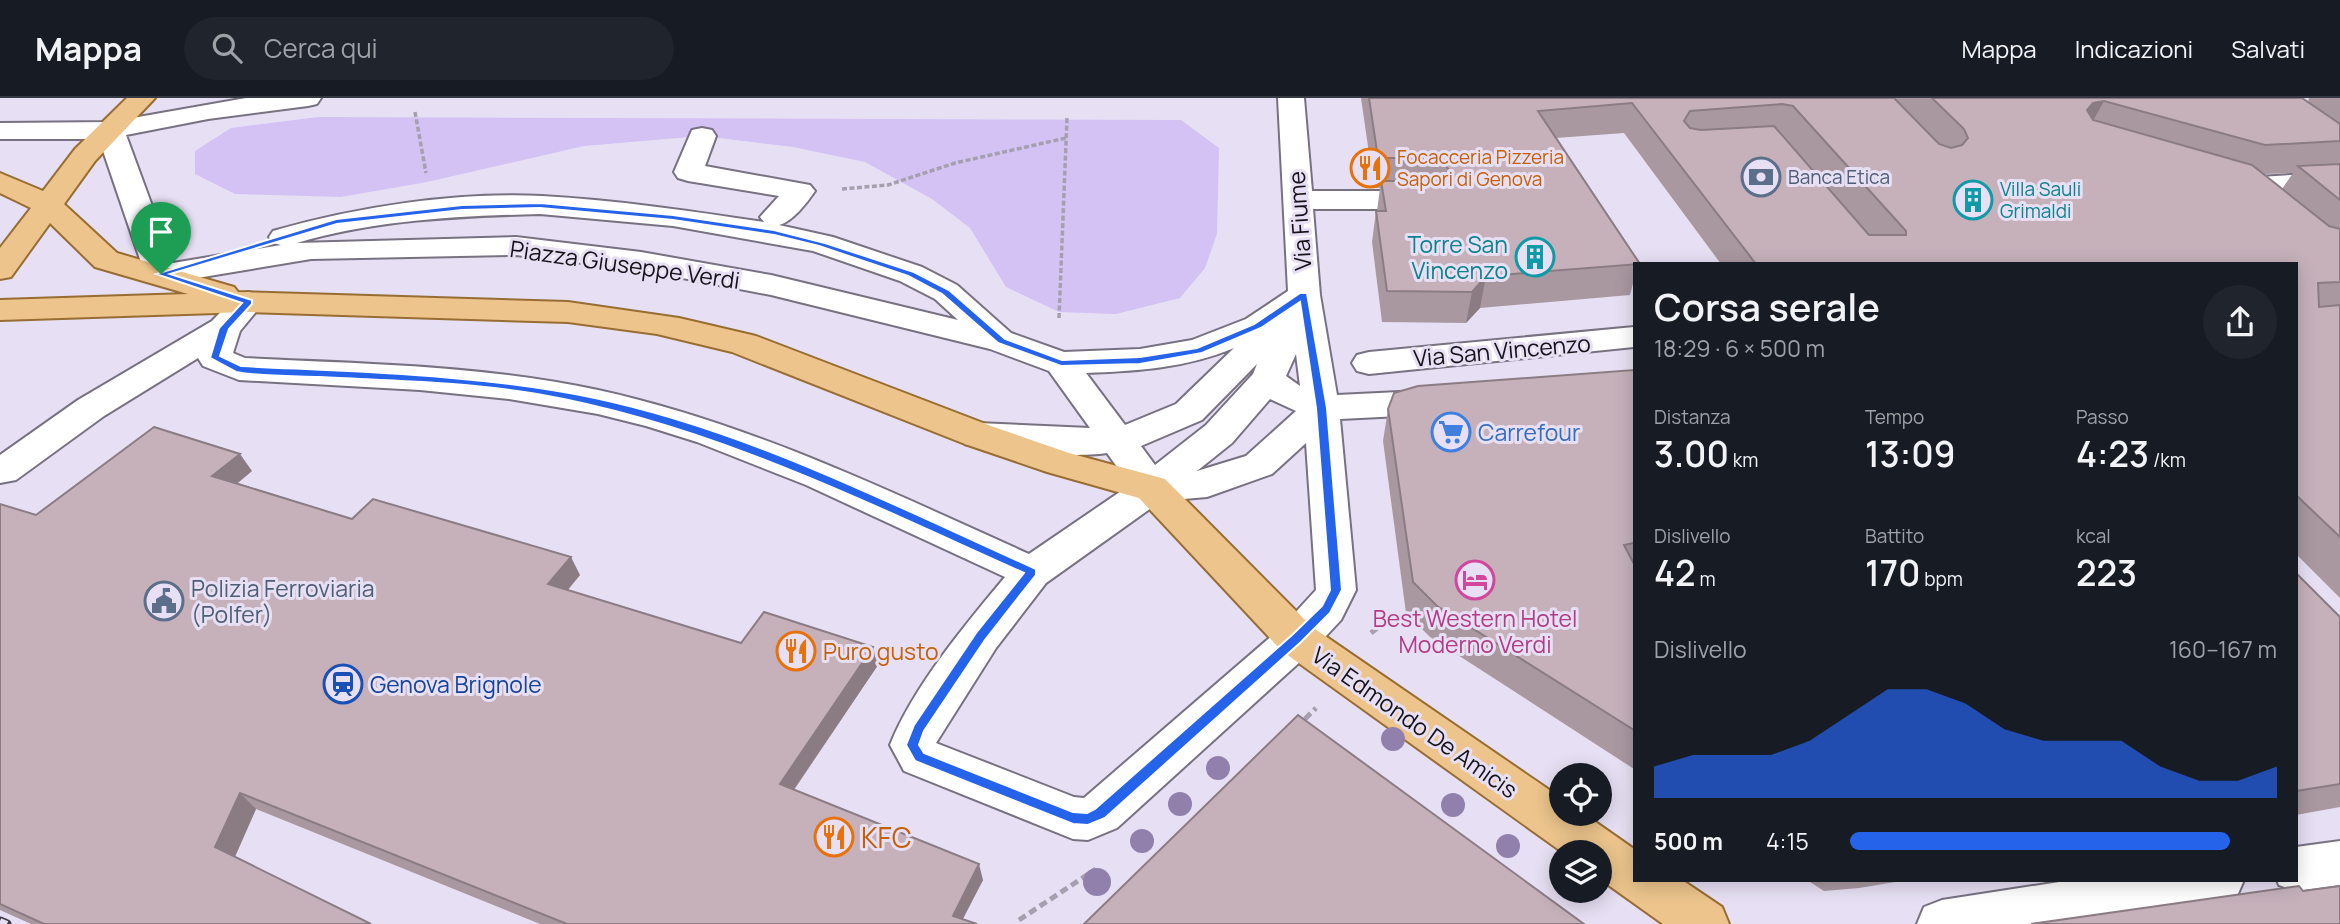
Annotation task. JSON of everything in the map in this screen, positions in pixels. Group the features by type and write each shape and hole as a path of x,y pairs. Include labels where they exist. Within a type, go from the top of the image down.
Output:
{"main road":[{"path":"0,270 85,155 142,98"},
{"path":"1,182 85,155"},
{"path":"1,182 47,204"},
{"name":"Piazza Giuseppe Verdi","path":"47,204 106,260 161,274 248,302"},
{"name":"Piazza Giuseppe Verdi","path":"0,310 248,302 568,312 614,316 709,334 744,344 978,435 1060,463 1152,488"},
{"path":"1152,488 1283,624"},
{"name":"Via Edmondo De Amicis","path":"1283,624 1633,875"},
{"path":"1644,882 1704,924"}],"street":[{"path":"0,131 110,130 208,111 308,98"},
{"name":"Via Fiume","path":"1291,98 1304,295 1321,408"},
{"path":"110,130 161,274"},
{"path":"702,136 688,172 800,191"},
{"path":"2204,176 2243,187 2340,181"},
{"path":"2243,187 2275,214"},
{"path":"775,217 800,191"},
{"path":"1298,200 1426,200"},
{"name":"Piazza Giuseppe Verdi","path":"161,274 336,222 462,207 540,205 673,218 774,233 822,244 911,274 946,292 1001,341"},
{"name":"Piazza Giuseppe Verdi","path":"161,274 311,250 516,246 641,261 720,275 1001,341 1061,363 1140,360 1199,350 1258,326 1304,295"},
{"path":"1268,379 1284,393 1321,408 1336,590 1326,609 1283,624 1100,813 1088,819 1073,818 920,757 913,745 919,729 981,636 1032,572 1152,488 1219,434 1268,379 1304,295"},
{"name":"Piazza Giuseppe Verdi","path":"978,435 1050,440 1115,439 1129,437 1189,412 1304,295"},
{"path":"4,471 91,408 224,328 248,302"},
{"path":"224,328 215,358 239,369 442,380 534,390 598,402 677,424 786,462 1032,572"},
{"name":"Via San Vincenzo","path":"1368,363 1633,337"},
{"path":"1061,363 1152,488"},
{"name":"Via San Vincenzo","path":"1321,408 1468,400"},
{"name":"Piazza Giuseppe Verdi","path":"1152,488 1207,484 1259,466 1321,408"},
{"path":"2298,869 2340,863"},
{"path":"1942,924 2207,882"}],"path":[{"path":"415,112 427,182"},
{"path":"1059,319 1067,118"},
{"path":"800,191 888,185 955,163 1066,138"},
{"path":"1380,626 1395,614"},
{"path":"1305,719 1317,708"}],"shaded area":[{"path":"318,117 1181,120 1219,148 1217,234 1205,268 1180,298 1116,314 1059,312 1006,287 970,228 932,199 865,162 793,147 702,136 584,146 427,182 341,197 235,194 195,174 195,151 231,128"}],"building":[{"path":"1369,98 1894,98 1939,144 1951,148 1962,145 1968,138 1964,129 1932,98 2302,98 2340,124 2340,141 2265,145 2104,101 2093,103 2087,110 2093,120 2252,165 2329,226 2340,229 2340,282 2318,283 2319,307 2340,305 2340,537 2298,497 2298,262 1754,262 1632,103 1538,111 1639,262 1486,276 1472,292 1387,291 1376,211 1386,211 1381,181 1432,181 1443,177 1449,170 1443,162 1432,158 1378,158","holes":["1782,104 1793,106 1906,231 1906,235 1869,235 1774,126 1701,130 1690,128 1684,121 1690,111"]},
{"path":"2340,164 2340,200 2298,166"},
{"path":"1633,370 1633,543 1624,545 1633,562 1633,729 1437,606 1413,582 1388,409 1394,393 1418,386"},
{"path":"154,427 240,454 212,476 352,519 373,499 571,557 548,584 741,643 764,612 873,647 780,784 979,864 953,916 977,924 567,924 240,793 215,847 371,924 44,924 0,904 0,504 36,515"},
{"path":"2298,575 2340,617 2340,784 2298,791"},
{"path":"1298,715 1549,898 1549,903 1555,903 1584,924 1084,924"},
{"path":"2299,886 2303,891 2340,886 2340,924 2031,924"}],"railway":[{"path":"0,921 7,924"}],"place":[{"name":"Focacceria Pizzeria Sapori di Genova","path":"1370,168"},
{"name":"Banca Etica","path":"1761,177"},
{"name":"Villa Sauli Grimaldi","path":"1973,200"},
{"name":"Torre San Vincenzo","path":"1535,257"},
{"name":"Carrefour","path":"1451,432"},
{"name":"Best Western Hotel Moderno Verdi","path":"1475,580"},
{"name":"Polizia Ferroviaria (Polfer)","path":"164,601"},
{"name":"Puro gusto","path":"796,651"},
{"name":"Genova Brignole","path":"343,684"},
{"name":"KFC","path":"834,837"}],"route":[{"path":"540,205 673,218 774,233 822,244 911,274 946,292 1001,341 1061,363 1140,360 1199,350 1258,326 1304,295 1321,408 1336,590 1326,609 1297,639 1100,813 1088,819 1073,818 920,757 913,745 919,729 981,636 1032,572 786,462 677,424 598,402 534,390 442,380 239,369 215,358 224,328 248,302 161,274 336,222 462,207 540,205"}]}
